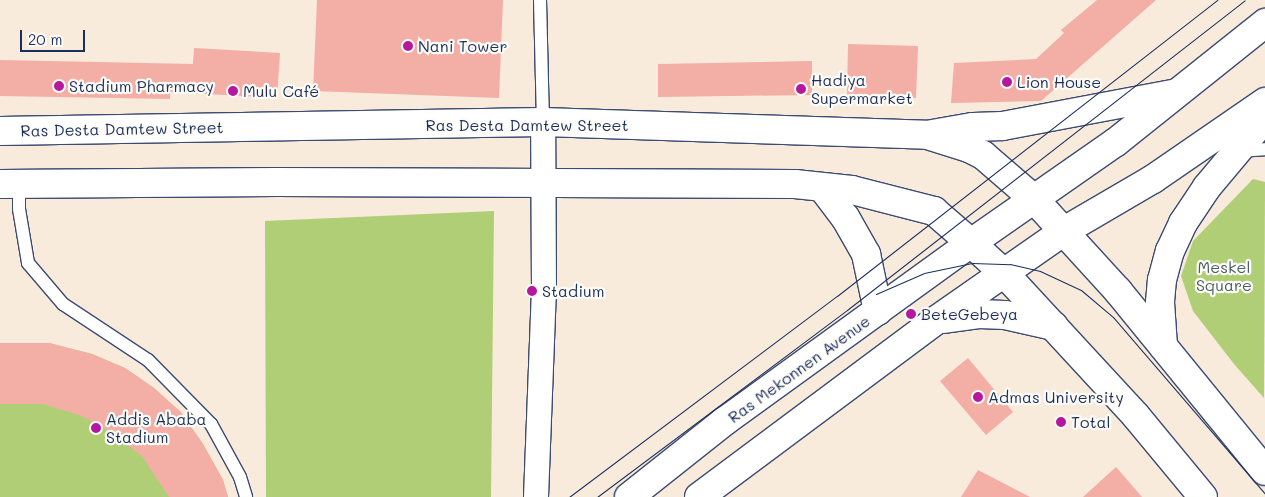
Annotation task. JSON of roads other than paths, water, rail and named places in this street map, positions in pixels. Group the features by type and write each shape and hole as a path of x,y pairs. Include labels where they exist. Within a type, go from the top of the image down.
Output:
{"main road":[{"name":"Ras Mekonnen Avenue","path":"629,497 725,421 971,243 1116,142 1265,23"},
{"path":"927,135 973,127 1003,126 1174,94"},
{"path":"699,497 935,321 1005,274 1064,231 1153,179 1265,102"},
{"path":"1164,346 1160,302 1162,280 1170,251 1188,216 1237,151 1265,118"},
{"name":"Ras Desta Damtew Street","path":"0,131 543,122 927,135 969,148 983,155 1034,199 1118,291 1265,471"},
{"path":"10,184 544,182 795,184 852,190 934,211 1005,274 1054,326 1136,416 1203,497"},
{"path":"822,186 846,217 866,254 878,311"},
{"path":"935,321 979,314 1005,315 1054,326"}],"street":[{"path":"536,497 544,290 543,122"}],"lane":[{"path":"540,0 543,122"},
{"path":"1237,151 1265,149"},
{"path":"10,184 19,208 28,263 63,304 148,360 212,424 240,477 246,497"}],"tram line":[{"path":"569,497 837,296 1217,0"},
{"path":"597,497 847,310 1245,0"},
{"path":"876,294 924,273 972,263 1010,264 1040,271 1081,290 1113,317 1265,494"}],"place":[{"name":"Nani Tower","path":"408,46"},
{"name":"Lion House","path":"1007,82"},
{"name":"Stadium Pharmacy","path":"59,86"},
{"name":"Hadiya Supermarket","path":"801,89"},
{"name":"Mulu Café","path":"233,91"},
{"name":"Stadium","path":"532,291"},
{"name":"BeteGebeya","path":"911,314"},
{"name":"Admas University","path":"978,397"},
{"name":"Total","path":"1061,422"},
{"name":"Addis Ababa Stadium","path":"96,428"}],"park label":[{"name":"Meskel Square","path":"1224,276"}]}
